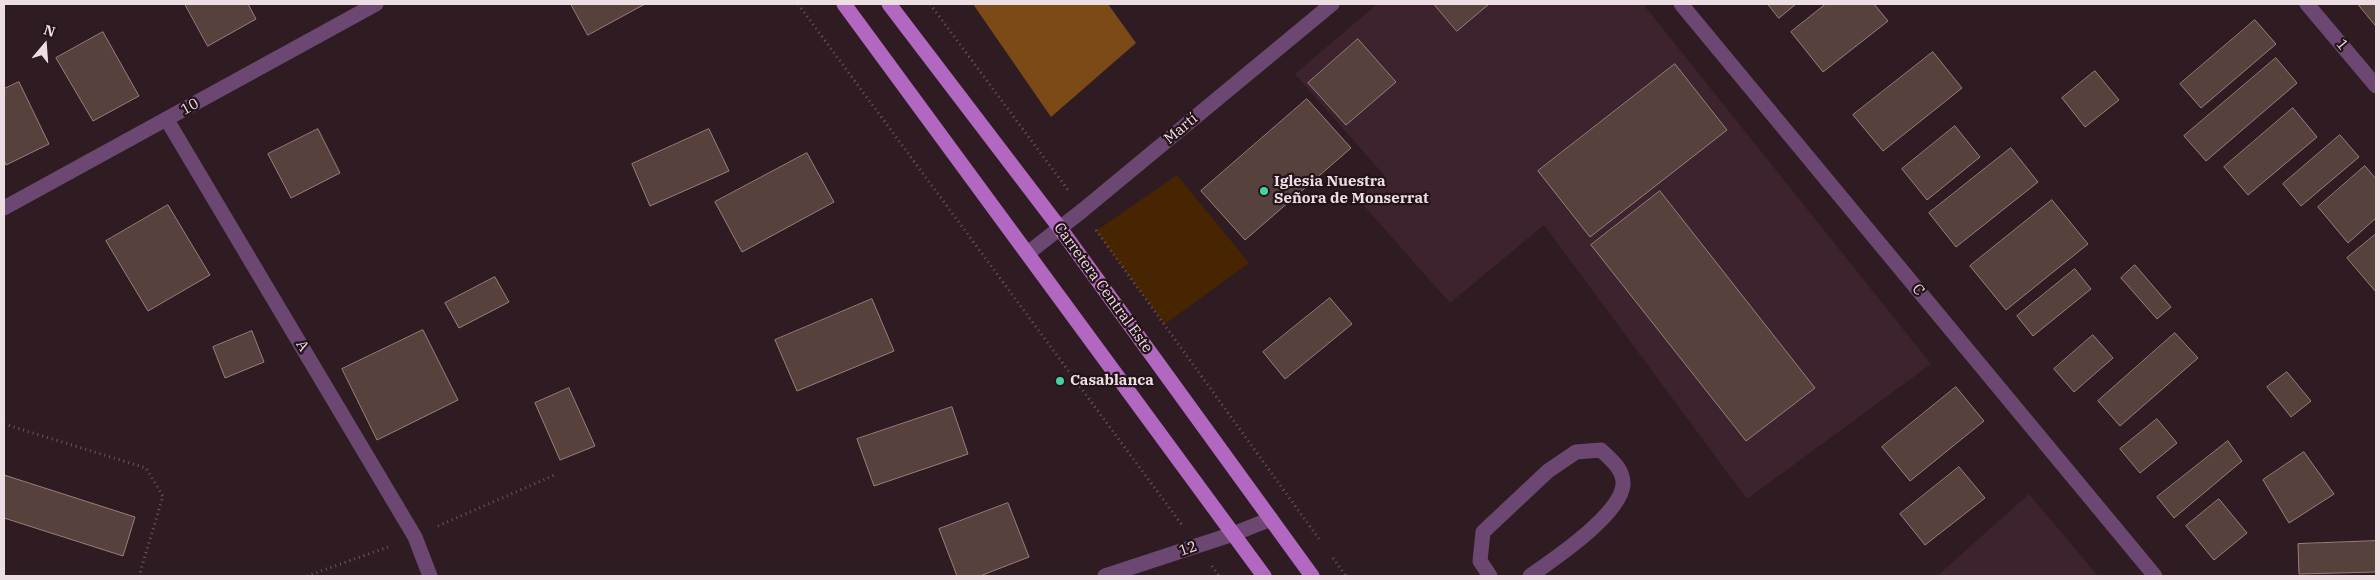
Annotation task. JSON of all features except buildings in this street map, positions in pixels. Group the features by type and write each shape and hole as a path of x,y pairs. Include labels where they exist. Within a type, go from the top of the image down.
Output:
{"main road":[{"path":"844,4 1264,576"},
{"name":"Carretera Central Este","path":"888,4 1060,229 1312,576"}],"street":[{"name":"10","path":"4,208 376,4"},
{"name":"Martí","path":"1028,253 1060,229 1332,4"},
{"name":"C","path":"1681,4 2155,576"},
{"name":"1","path":"2307,4 2376,86"},
{"name":"A","path":"167,120 416,537 430,576"},
{"path":"1490,576 1480,562 1483,532 1548,471 1576,452 1601,450 1620,468 1623,485 1615,504 1577,542 1530,576"},
{"name":"12","path":"1105,576 1233,534 1272,519"}],"path":[{"path":"798,4 1219,576"},
{"path":"930,4 1083,210 1324,545"},
{"path":"4,424 146,468 163,496 139,576"},
{"path":"1329,553 1346,576"}],"shaded area":[{"path":"973,4 1108,4 1136,43 1051,117"},
{"path":"1377,4 1643,4 1931,364 1747,499 1544,225 1450,303 1358,199 1384,175 1295,74"},
{"path":"1177,175 1249,263 1165,324 1096,231"},
{"path":"2029,494 2098,576 1937,576"}],"place":[{"name":"Iglesia Nuestra Señora de Monserrat","path":"1264,191"},
{"name":"Casablanca","path":"1060,381"}]}
